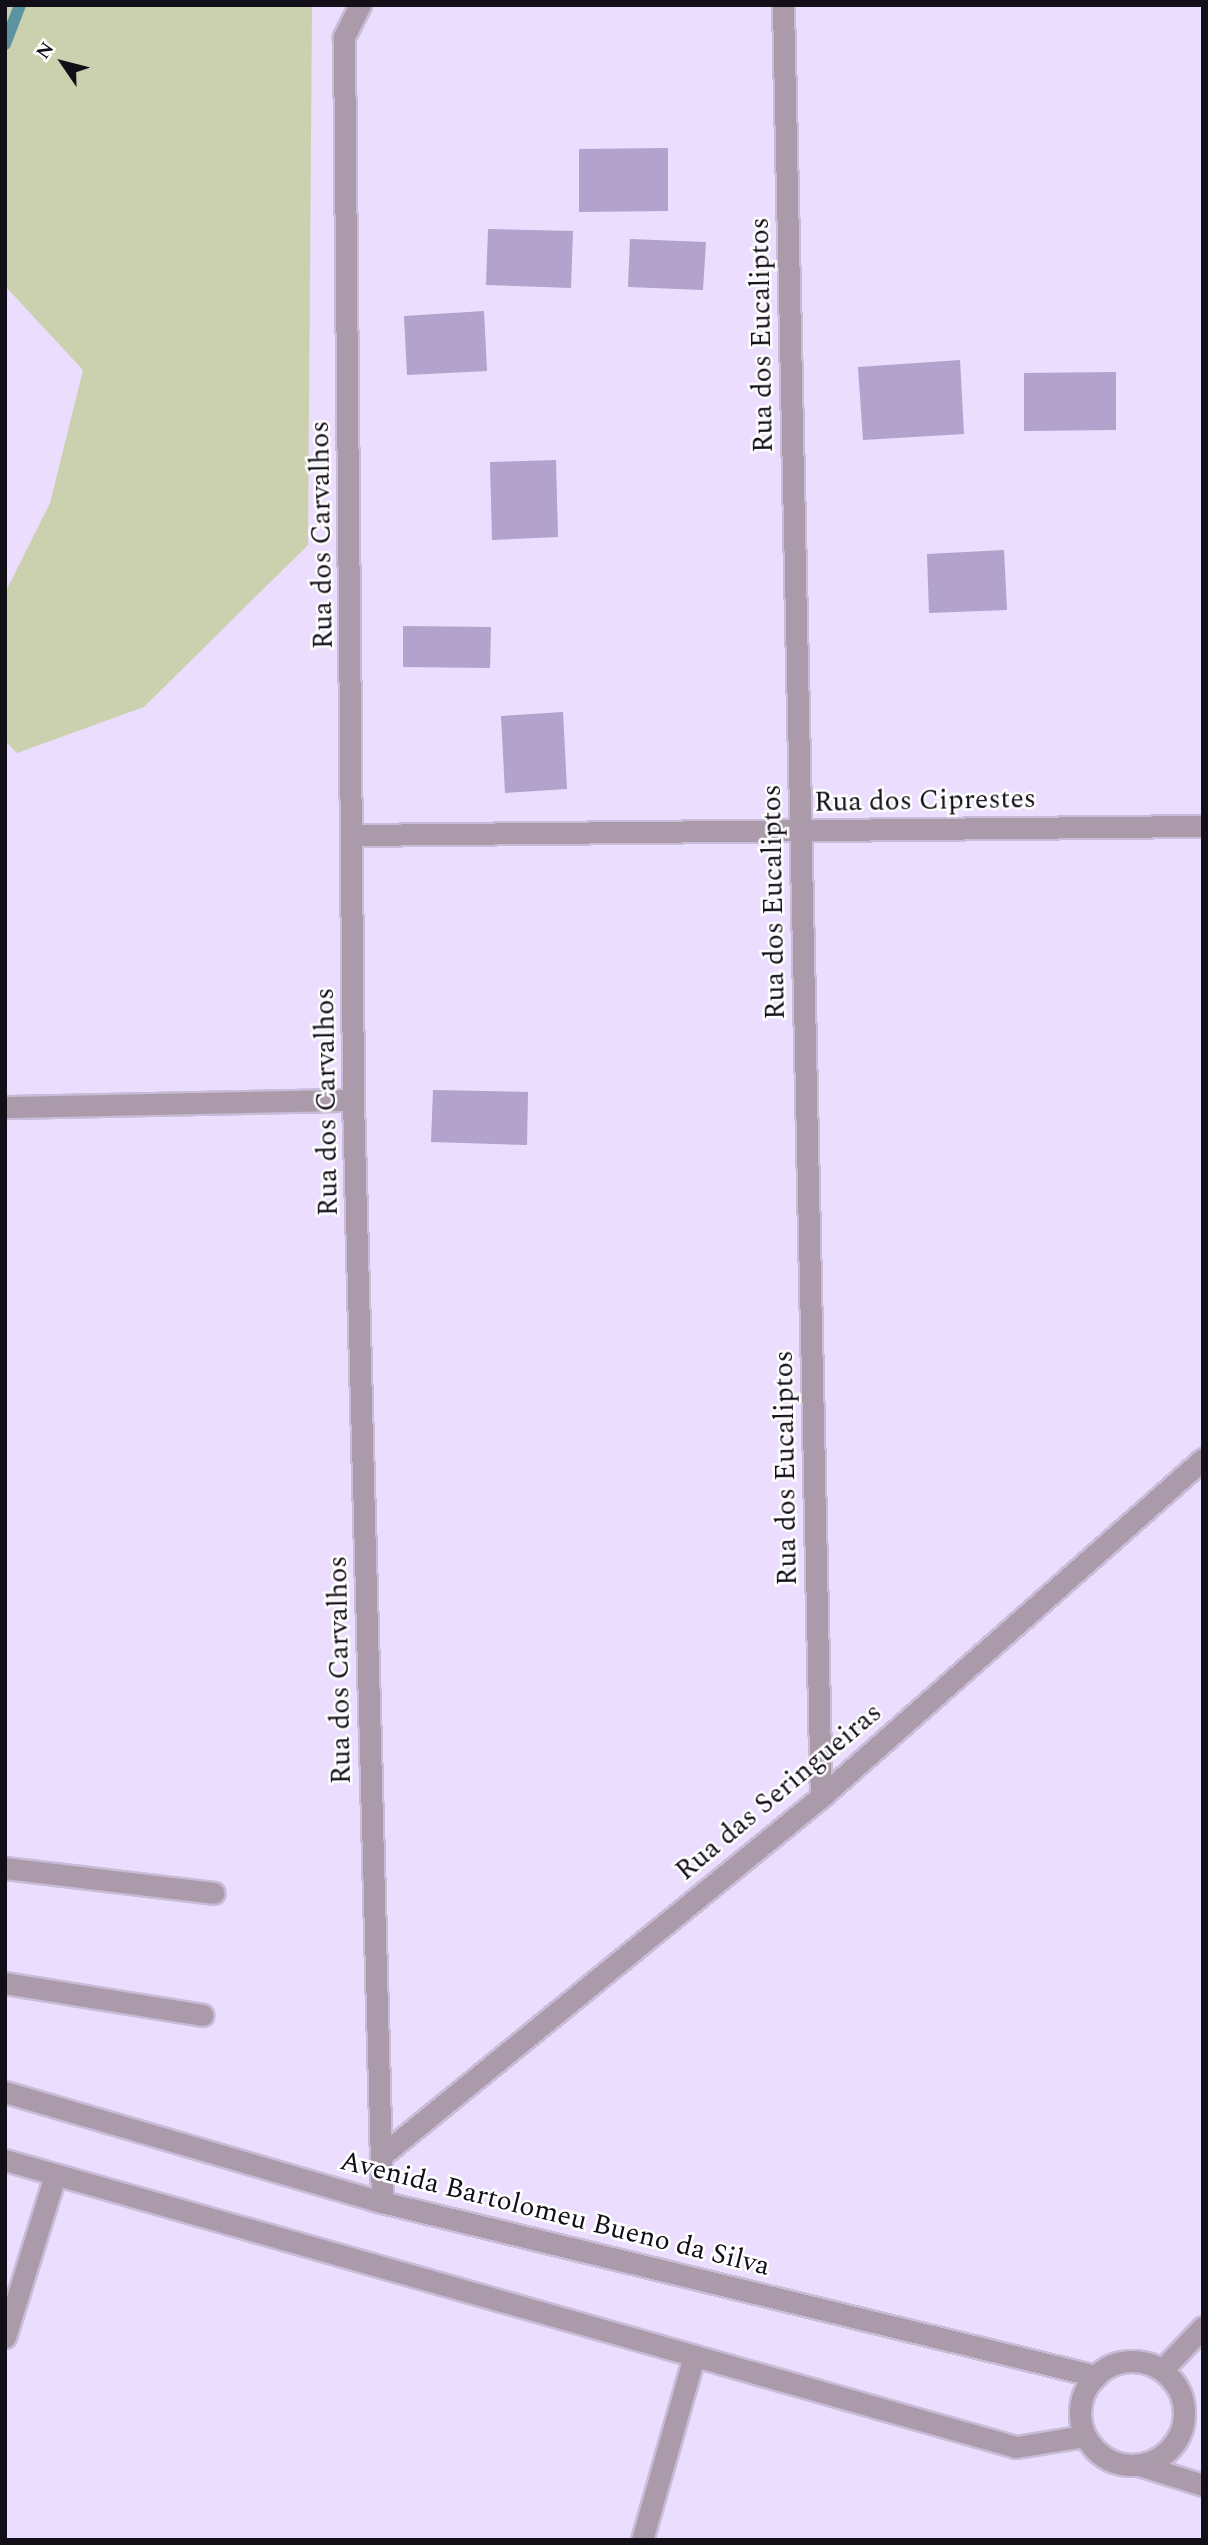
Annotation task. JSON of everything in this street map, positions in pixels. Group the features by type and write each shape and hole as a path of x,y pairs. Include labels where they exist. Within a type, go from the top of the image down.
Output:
{"street":[{"name":"Rua dos Carvalhos","path":"360,5 344,37 354,835 353,1100 382,2203"},
{"name":"Rua dos Eucaliptos","path":"783,5 821,1797"},
{"name":"Rua dos Ciprestes","path":"354,835 1203,826"},
{"path":"5,1107 353,1100"},
{"name":"Rua das Seringueiras","path":"381,2156 821,1797 1203,1459"},
{"path":"5,1868 215,1893"},
{"path":"5,1983 202,2015"},
{"name":"Avenida Bartolomeu Bueno da Silva","path":"5,2092 382,2203 1096,2376"},
{"path":"5,2160 1016,2447 1085,2436"},
{"path":"5,2337 55,2175"},
{"path":"1162,2370 1203,2327"},
{"path":"642,2540 694,2356"},
{"path":"1139,2465 1176,2441 1193,2400 1162,2370 1128,2361 1096,2376 1081,2404 1085,2436 1107,2459 1139,2465 1203,2485"}],"green space":[{"path":"5,5 312,5 308,545 144,707 17,753 5,741 5,593 50,503 83,370 5,286"}],"building":[{"path":"668,148 668,211 579,212 579,149"},
{"path":"488,229 573,231 571,288 486,285"},
{"path":"630,239 706,242 703,290 628,287"},
{"path":"484,311 487,371 407,375 404,316"},
{"path":"960,360 964,434 863,440 858,367"},
{"path":"1116,372 1116,430 1024,431 1024,373"},
{"path":"556,460 558,537 492,540 490,462"},
{"path":"1004,550 1007,610 929,613 927,554"},
{"path":"403,626 491,627 490,668 403,667"},
{"path":"563,712 567,789 505,793 501,716"},
{"path":"433,1090 528,1092 527,1145 431,1142"}],"waterway":[{"path":"5,44 20,5"}]}
